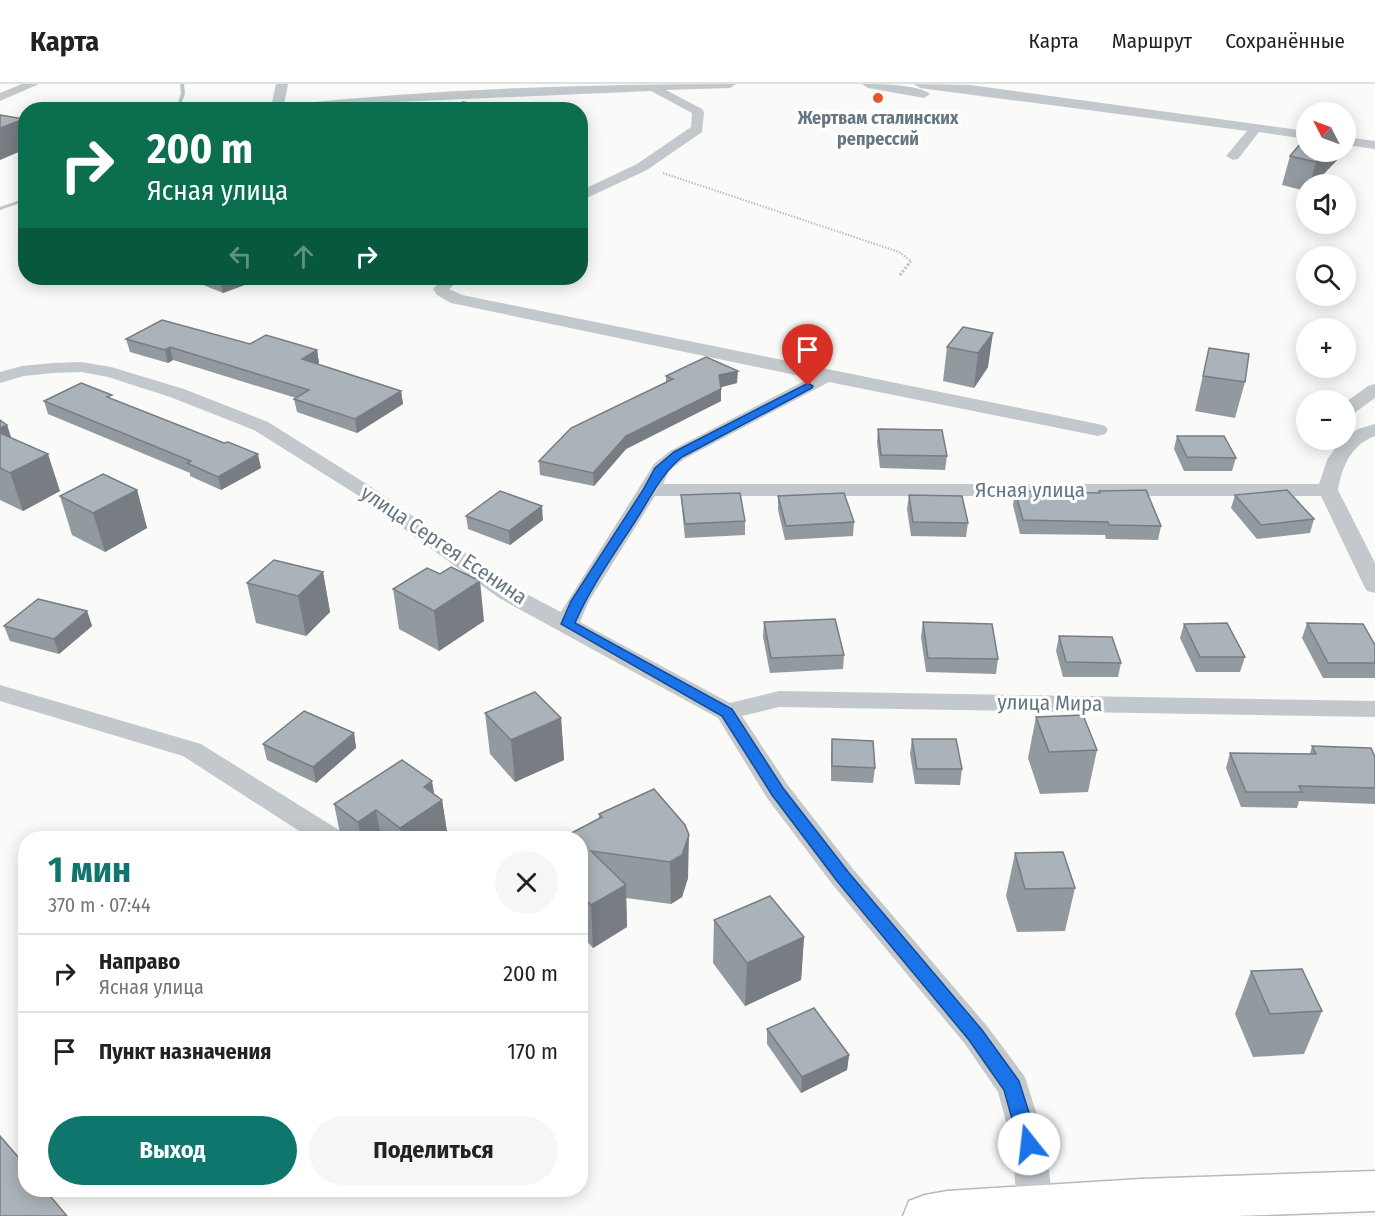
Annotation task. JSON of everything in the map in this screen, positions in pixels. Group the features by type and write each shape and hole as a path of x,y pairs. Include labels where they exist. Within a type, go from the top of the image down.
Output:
{"main road":[{"path":"925,1216 1141,1199 1375,1191"}],"street":[{"path":"0,97 33,84"},
{"path":"350,89 420,84"},
{"path":"400,98 420,84"},
{"path":"355,102 400,98 730,84"},
{"path":"868,84 982,90 1296,134"},
{"path":"588,193 642,167 697,129 698,112 693,106 665,97 654,87"},
{"path":"548,92 560,102"},
{"path":"1233,156 1256,128"},
{"path":"1356,142 1375,145"},
{"path":"443,285 441,289 443,292 457,299 827,376 1098,429"},
{"name":"улица Сергея Есенина","path":"0,378 22,371 53,368 81,367 111,372 177,393 261,426 366,492 507,593 727,712 777,791 843,877 976,1035 1013,1087 1029,1144 1035,1206"},
{"path":"567,624 578,601 661,468 678,455 827,376"},
{"path":"1356,403 1375,390"},
{"path":"1356,436 1375,430"},
{"path":"1338,450 1328,490 1375,586"},
{"name":"Ясная улица","path":"649,490 1328,490"},
{"path":"0,693 192,750 320,831"},
{"name":"улица Мира","path":"727,712 779,699 1375,709"}],"path":[{"path":"642,167 899,252 911,261 900,275"}],"building":[{"path":"0,115 18,118 18,121 0,128"},
{"path":"1296,149 1296,157 1290,156"},
{"path":"162,320 250,344 266,335 317,350 302,359 401,391 355,419 294,399 309,390 170,347 165,350 126,339"},
{"path":"963,327 993,333 978,353 947,347"},
{"path":"1209,348 1249,354 1245,382 1203,376"},
{"path":"706,357 738,371 719,375 721,389 626,436 593,473 539,461 571,428 673,379 666,376"},
{"path":"81,383 112,395 107,397 258,454 218,477 187,463 191,461 44,401"},
{"path":"0,420 7,425 0,428"},
{"path":"878,429 942,430 947,456 881,455"},
{"path":"0,433 48,454 10,473 0,468"},
{"path":"1177,436 1224,436 1236,458 1187,457"},
{"path":"103,474 137,490 93,513 60,496"},
{"path":"1146,490 1161,526 1023,520 1015,491 1100,493 1099,491"},
{"path":"1287,490 1314,519 1261,525 1235,495"},
{"path":"500,491 542,506 509,531 466,516"},
{"path":"740,493 745,521 685,524 681,495"},
{"path":"844,493 854,522 786,526 778,496"},
{"path":"909,495 962,496 968,523 913,522"},
{"path":"274,560 323,572 298,596 247,583"},
{"path":"451,567 480,581 434,611 393,589 427,568 440,574"},
{"path":"38,599 87,611 54,639 4,626"},
{"path":"835,619 844,655 771,658 764,622"},
{"path":"923,622 992,624 998,659 928,658"},
{"path":"1227,623 1245,657 1200,657 1184,624"},
{"path":"1307,623 1363,624 1375,645 1375,663 1328,663"},
{"path":"1059,636 1112,637 1121,663 1066,662"},
{"path":"535,692 561,718 511,740 485,713"},
{"path":"304,711 354,733 313,767 263,744"},
{"path":"1083,715 1097,750 1049,752 1036,717"},
{"path":"832,739 873,741 875,768 832,766"},
{"path":"912,739 956,739 962,769 917,769"},
{"path":"1312,746 1371,748 1375,757 1375,788 1299,786 1302,792 1246,792 1230,753 1316,754"},
{"path":"402,760 432,781 424,787 442,800 400,828 376,810 358,822 334,804"},
{"path":"654,789 685,825 689,835 682,855 670,862 591,851 626,885 591,905 588,902 588,831 575,831 602,817 599,814"},
{"path":"1063,852 1075,888 1025,889 1015,853"},
{"path":"770,896 804,937 747,963 714,920"},
{"path":"1302,969 1322,1011 1270,1014 1251,971"},
{"path":"814,1008 849,1055 802,1077 767,1029"},
{"path":"0,1136 18,1157 18,1197 51,1197 67,1216 0,1216"}],"waterway":[{"path":"180,102 183,94 182,84"},
{"path":"0,209 18,202"}],"place":[{"name":"Жертвам сталинских репрессий","path":"878,98"}],"route":[{"path":"808,386 678,455 661,468 578,601 567,624 727,712 777,791 843,877 976,1035 1013,1087 1029,1144"}]}
